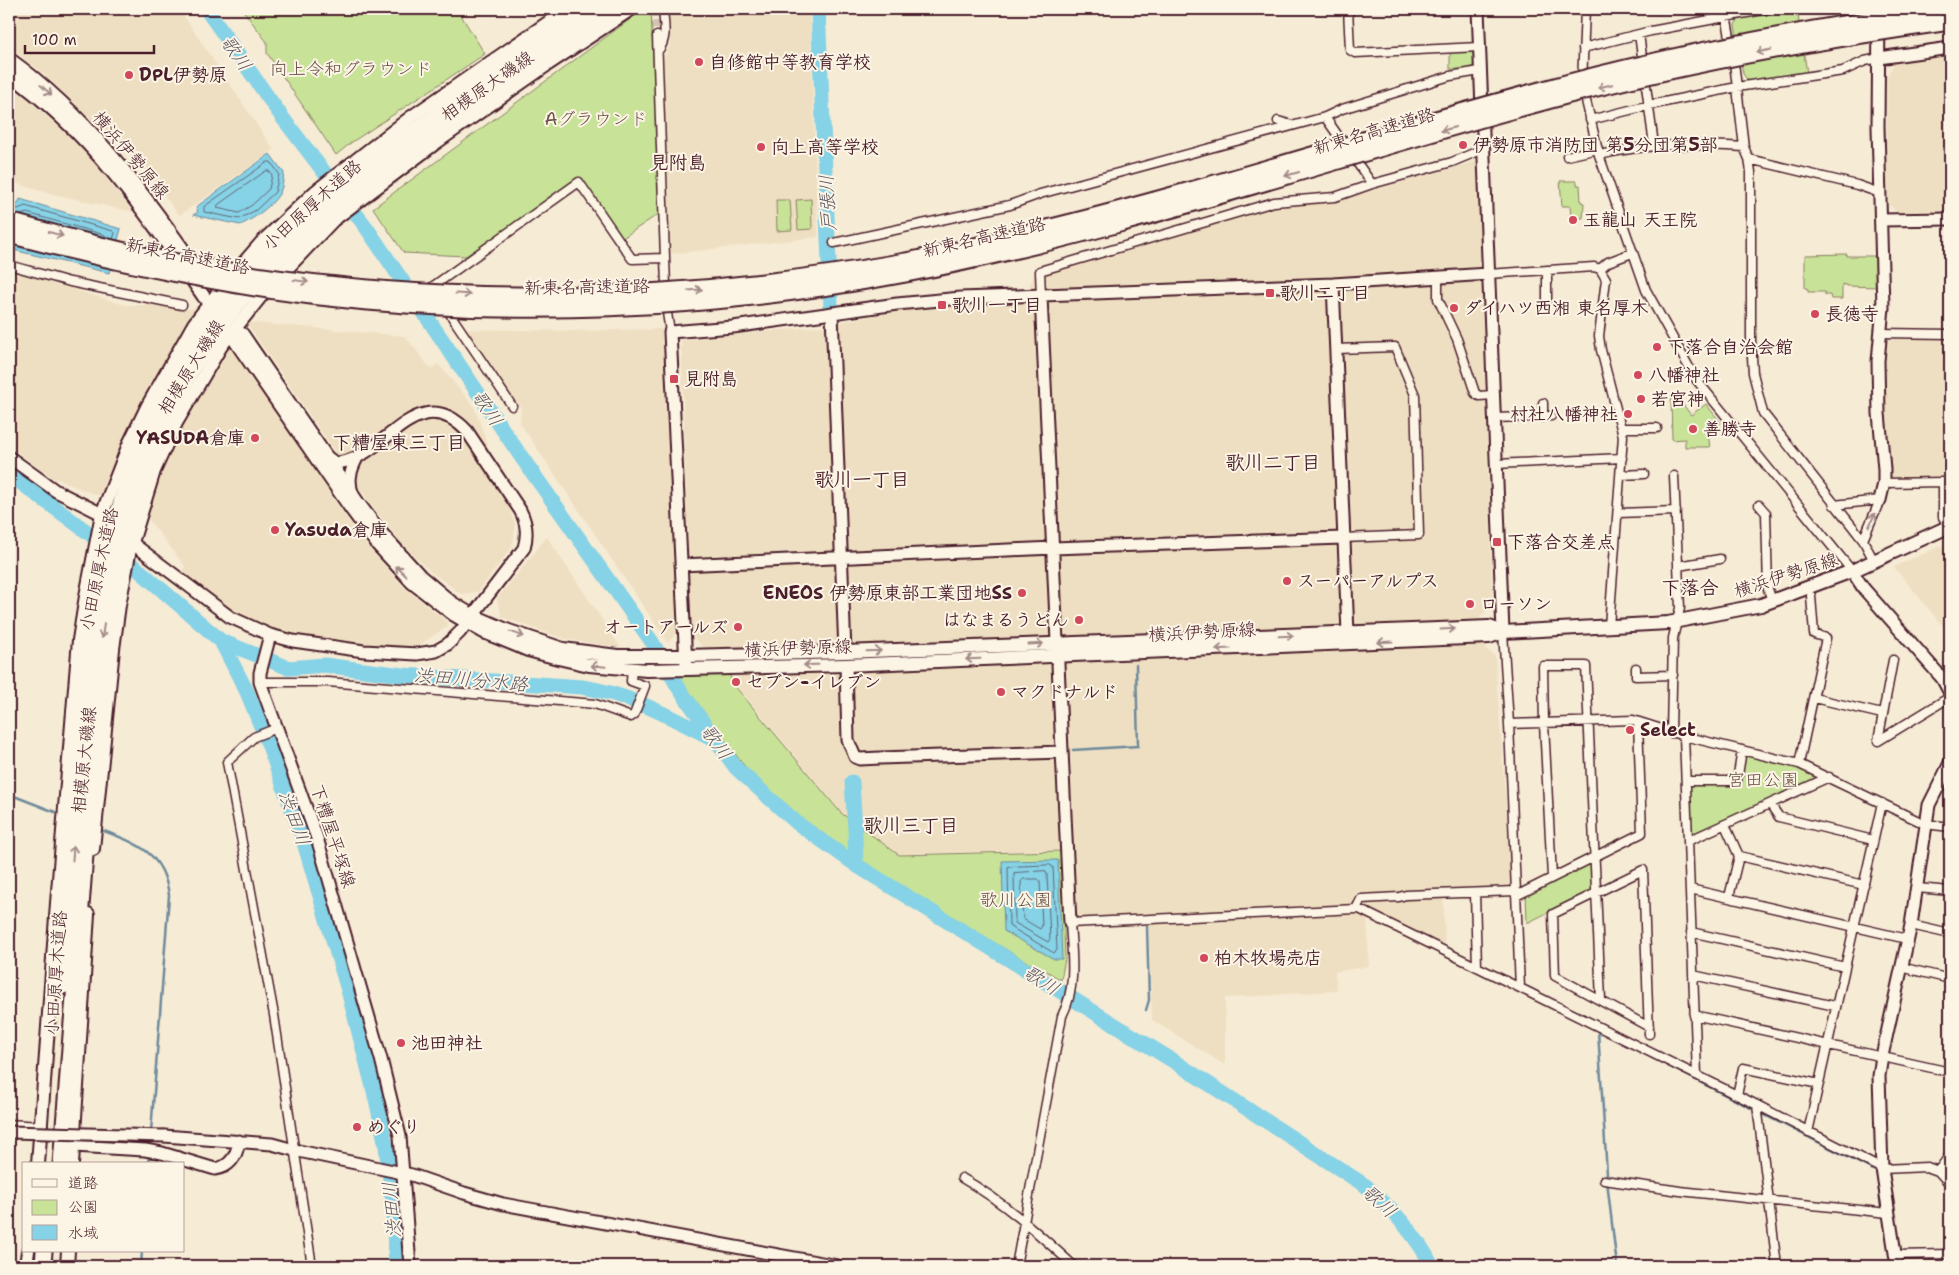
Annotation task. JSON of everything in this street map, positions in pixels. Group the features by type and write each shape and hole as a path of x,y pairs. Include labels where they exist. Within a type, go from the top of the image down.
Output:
{"highway":[{"name":"小田原厚木道路","path":"50,1162 89,656 96,601 118,540 125,487 155,413 193,345 244,278 280,240 349,186 590,9"},
{"name":"小田原厚木道路","path":"349,186 418,142 610,9"},
{"name":"新東名高速道路","path":"9,221 78,240 162,259 305,282 389,290 550,296 641,294 758,283 905,261 1070,223 1467,110 1635,65 1804,30 1937,9"},
{"name":"新東名高速道路","path":"9,235 161,272 313,296 390,303 468,307 548,308 650,305 752,297 878,279 999,254 1144,217 1544,102 1640,78 1791,46 1950,22"},
{"path":"1791,46 1840,42 1950,27"},
{"name":"小田原厚木道路","path":"61,1162 101,649 110,564"},
{"path":"43,1266 44,1252"},
{"path":"53,1266 54,1252"}],"main road":[{"name":"相模原大磯線","path":"118,540 102,514 130,442 147,407 194,324 221,289 262,242 325,206 349,186 410,118 568,9"},
{"name":"相模原大磯線","path":"349,186 524,82 632,9"},
{"name":"横浜伊勢原線","path":"9,59 88,128 148,200 207,293 114,172 70,125 9,74"},
{"name":"相模原大磯線","path":"38,1162 79,640 118,540 154,471 176,423 222,346 261,296 325,206"},
{"name":"横浜伊勢原線","path":"469,619 420,576 380,532 239,338 352,510 378,545 414,584 432,599 469,619 563,649 634,663 1489,637 1503,632 1676,622 1772,602 1852,571 1949,527"},
{"name":"相模原大磯線","path":"72,1162 91,868 113,649 110,564"},
{"name":"横浜伊勢原線","path":"1057,650 1348,633 1489,627 1503,632"},
{"name":"横浜伊勢原線","path":"634,663 647,670 681,663"},
{"path":"26,1266 28,1252"},
{"path":"67,1266 68,1252"}],"street":[{"path":"658,51 665,40 663,9"},
{"path":"1348,9 1350,50 1355,53 1480,47"},
{"path":"1478,9 1503,632 1509,724 1520,988"},
{"path":"1585,9 1582,84 1599,152 1646,290 1695,378 1852,571 1864,589 1942,678 1950,693"},
{"path":"1583,48 1725,12 1768,9"},
{"path":"1863,540 1880,500 1884,483 1879,413 1878,361 1883,307 1879,9"},
{"path":"1725,12 1744,147 1751,172 1751,341 1753,373 1757,393 1764,413 1863,540 1874,560"},
{"path":"1639,34 1650,104 1654,145"},
{"path":"657,36 667,313 670,332 681,564 681,663"},
{"path":"1590,120 1650,104 1844,71 1865,61 1879,58 1950,48"},
{"path":"834,244 1010,205 1040,194 1325,116 1450,76 1480,71"},
{"path":"1325,116 1372,184"},
{"path":"1278,121 1294,125"},
{"path":"1570,154 1654,145 1692,144 1744,147"},
{"path":"1016,1266 1062,1016 1073,973 1040,271 1274,202 1335,197 1372,184 1452,162 1483,149"},
{"path":"1748,159 1857,185 1880,193"},
{"path":"512,406 432,287 579,182 632,259 665,258"},
{"path":"1881,220 1950,219"},
{"path":"1600,269 1608,262 1632,253"},
{"path":"9,265 70,282 182,305"},
{"path":"670,332 733,327 961,298 1333,284 1594,267 1600,269 1606,279 1600,350 1622,428 1621,474 1609,627"},
{"path":"1547,270 1547,302"},
{"path":"1438,277 1438,299 1457,339 1475,393 1479,396 1494,395"},
{"path":"1333,284 1348,633"},
{"path":"832,313 840,557 848,740 851,751 855,757 860,759 1062,752"},
{"path":"1880,333 1950,334"},
{"path":"681,564 1419,535 1415,395 1395,347 1336,349"},
{"path":"1494,418 1547,416 1543,403"},
{"path":"118,540 230,617 269,637 318,645 416,654 436,651 448,644 524,548 527,528 525,518 520,510 466,431 459,422 446,414 422,414 408,421 358,456 335,463 327,457"},
{"path":"1622,428 1657,428"},
{"path":"355,499 350,479 351,469 358,456"},
{"path":"9,457 56,491 102,514"},
{"path":"1496,464 1622,458"},
{"path":"1621,474 1644,474"},
{"path":"1671,733 1673,638 1680,608 1674,476"},
{"path":"1884,483 1943,482 1943,517 1949,527"},
{"path":"1834,505 1880,500"},
{"path":"1758,505 1766,513 1762,519 1768,589 1772,602"},
{"path":"1618,513 1676,511"},
{"path":"1678,566 1720,559"},
{"path":"1799,764 1826,638 1814,634 1811,596"},
{"path":"269,637 260,677 596,704 631,717 645,686 631,681 634,663"},
{"path":"1893,660 1878,741 1950,697"},
{"path":"1552,877 1543,666 1586,666 1597,892 1600,1000"},
{"path":"1636,676 1673,675"},
{"name":"下糟屋平塚線","path":"260,677 317,838 381,1059 400,1136 401,1173 410,1266"},
{"path":"1814,698 1882,714"},
{"path":"1509,724 1633,720 1671,733 1799,764 1830,777 1925,824 1950,827"},
{"path":"1356,909 1361,899 1406,895 1516,893 1642,833 1638,722"},
{"path":"277,728 254,737 227,762 274,1015 312,1266"},
{"path":"1684,736 1697,1075"},
{"path":"1686,781 1737,781 1742,750"},
{"path":"1950,762 1929,805 1917,888 1879,1076 1882,1169 1896,1261 1950,1254"},
{"path":"1688,841 1830,777"},
{"path":"1808,1132 1882,803"},
{"path":"1770,804 1779,817 1874,840"},
{"path":"1725,825 1739,856 1729,898"},
{"path":"1739,856 1864,885"},
{"path":"1643,870 1649,1031 1600,1000 1554,976 1553,914 1597,892 1643,870"},
{"path":"1917,888 1950,890"},
{"path":"1690,890 1907,939"},
{"path":"1475,893 1476,967"},
{"path":"1070,923 1359,909 1697,1075 1882,1169 1927,1167 1938,1171 1950,1184"},
{"path":"1910,925 1950,934"},
{"path":"1691,932 1845,967"},
{"path":"1901,967 1950,979"},
{"path":"1693,975 1835,1006"},
{"path":"1694,1015 1950,1072"},
{"path":"1737,1095 1743,1068 1819,1084"},
{"path":"1757,1105 1777,1266"},
{"path":"9,1124 41,1126"},
{"path":"9,1132 164,1136 272,1144 421,1177 464,1194 503,1204 838,1266"},
{"path":"72,1146 145,1150 162,1153 215,1169 224,1167 231,1162 237,1154 240,1141"},
{"path":"1938,1171 1950,1155"},
{"path":"962,1178 982,1189 1025,1220 1074,1266"},
{"path":"1604,1180 1680,1191 1888,1213"}],"shaded area":[{"name":"DPL伊勢原","path":"9,9 179,9 274,150 180,215 115,137 111,139 44,74 9,47"},
{"path":"669,9 810,9 818,237 670,254 663,59 670,45"},
{"path":"1950,54 1950,213 1897,212 1889,205 1887,179 1887,76 1894,63"},
{"path":"9,84 54,122 92,160 133,212 44,192 9,181"},
{"path":"1477,161 1493,604 1480,617 1486,649 1495,656 1512,887 1443,888 1445,949 1367,912 1369,966 1335,972 1337,991 1225,998 1225,1065 1152,1020 1148,915 1072,918 1062,850 899,854 842,813 732,680 731,674 691,635 681,340 822,326 921,305 1023,301 1035,273 1263,210 1263,204 1341,203 1341,199"},
{"path":"9,270 125,305 151,303 173,306 181,310 200,308 159,373 134,423 105,495 96,495 57,479 55,480 9,446"},
{"path":"246,322 405,336 431,369 438,364 474,406 515,524 512,547 478,592 461,594 431,572 403,545 371,505"},
{"path":"462,329 572,331 662,329 679,630 668,643 520,423 521,408"},
{"path":"1895,337 1950,337 1950,512 1947,514 1946,479 1894,479 1889,475 1883,419 1882,347"},
{"path":"230,343 350,523 405,588 446,621 448,626 415,647 393,648 287,635 253,623 233,612 181,573 185,566 145,515 162,466 184,421"},
{"path":"547,537 621,648 565,639 502,617 497,599"},
{"path":"1950,542 1950,635 1894,567"}],"green space":[{"name":"向上令和グラウンド","path":"242,9 429,9 433,13 440,9 457,9 485,54 352,142 336,155 267,53 267,42"},
{"name":"Aグラウンド","path":"644,9 651,9 660,213 621,239 580,178 466,256 404,253 373,208"},
{"path":"1783,9 1797,9 1807,73 1749,82 1743,74 1735,25 1739,17"},
{"path":"1473,51 1475,54 1475,66 1466,69 1450,69 1450,53"},
{"path":"1560,181 1577,181 1577,185 1580,185 1581,202 1584,203 1583,218 1571,218 1570,206 1562,206"},
{"path":"811,199 812,229 798,230 796,200"},
{"path":"776,200 790,200 792,230 777,231"},
{"path":"1847,254 1847,256 1876,256 1877,287 1842,284 1842,299 1831,299 1830,295 1825,295 1825,292 1808,292 1808,289 1805,288 1805,255"},
{"path":"1671,397 1677,397 1691,415 1706,404 1721,423 1708,434 1710,447 1685,447 1685,439 1672,440"},
{"name":"歌川公園","path":"729,674 734,685 841,813 899,855 1061,851 1065,959 1061,980 1035,964 1030,964 854,858 800,821 768,794 677,678 679,676"},
{"name":"宮田公園","path":"1744,753 1797,766 1815,773 1815,779 1695,836 1690,833 1688,785 1691,782 1738,783"},
{"path":"1591,860 1593,890 1527,923 1526,894"}],"water":[{"path":"270,154 284,173 283,183 277,197 262,212 240,225 193,215 198,212 196,207"},
{"path":"20,199 121,229 109,273 9,249 9,201 18,204"},
{"path":"1058,860 1062,959 1054,959 1004,931 1002,861"}],"waterway":[{"name":"渋田川分水路","path":"206,9 282,117 366,227 520,455 652,642 680,690 736,768 797,823 856,865 1175,1062 1366,1186 1403,1223 1419,1243 1432,1266"},
{"name":"戸張川","path":"818,9 831,308"},
{"name":"渋田川","path":"9,474 140,571 221,641 247,692 303,839 348,990 386,1146 392,1195 396,1266"},
{"name":"渋田川分水路","path":"221,641 289,668 324,665 403,675 582,687 600,690 649,707 712,738"},
{"path":"1073,750 1138,746 1136,665"},
{"name":"戸張川","path":"852,782 855,830"},
{"path":"9,794 55,812"},
{"path":"104,831 128,841 147,852 161,869 169,895 151,1132"},
{"name":"戸張川","path":"855,835 856,865"},
{"path":"1146,1010 1149,1000 1147,926"},
{"path":"1598,1031 1608,1190 1617,1266"},
{"path":"1621,1042 1877,1172 1881,1208"},
{"path":"148,1162 149,1155"},
{"path":"141,1266 142,1252"}],"tunnel":[{"path":"656,9 657,36"}],"place":[{"name":"自修館中等教育学校","path":"699,62"},
{"name":"DPL伊勢原","path":"129,75"},
{"name":"伊勢原市消防団 第5分団第5部","path":"1463,145"},
{"name":"向上高等学校","path":"761,147"},
{"name":"玉龍山 天王院","path":"1573,220"},
{"name":"歌川二丁目","path":"1270,293"},
{"name":"歌川一丁目","path":"942,305"},
{"name":"ダイハツ西湘 東名厚木","path":"1454,308"},
{"name":"長徳寺","path":"1815,314"},
{"name":"下落合自治会館","path":"1657,347"},
{"name":"八幡神社","path":"1638,375"},
{"name":"見附島","path":"674,379"},
{"name":"若宮神","path":"1641,399"},
{"name":"村社八幡神社","path":"1628,414"},
{"name":"善勝寺","path":"1693,429"},
{"name":"YASUDA倉庫","path":"255,438"},
{"name":"Yasuda倉庫","path":"275,530"},
{"name":"下落合交差点","path":"1497,542"},
{"name":"スーパーアルプス","path":"1287,581"},
{"name":"ENEOS 伊勢原東部工業団地SS","path":"1022,593"},
{"name":"ローソン","path":"1470,604"},
{"name":"はなまるうどん","path":"1079,620"},
{"name":"オートアールズ","path":"738,627"},
{"name":"セブン-イレブン","path":"736,682"},
{"name":"マクドナルド","path":"1001,692"},
{"name":"Select","path":"1630,730"},
{"name":"柏木牧場売店","path":"1204,958"},
{"name":"池田神社","path":"401,1043"},
{"name":"めぐり","path":"357,1127"}],"district":[{"name":"見附島","path":"678,162"},
{"name":"下糟屋東三丁目","path":"399,442"},
{"name":"歌川二丁目","path":"1273,462"},
{"name":"歌川一丁目","path":"862,479"},
{"name":"下落合","path":"1690,587"},
{"name":"歌川三丁目","path":"911,825"}],"water label":[{"name":"歌川","path":"237,53"},
{"name":"歌川","path":"488,408"},
{"name":"歌川","path":"717,742"},
{"name":"歌川","path":"1042,980"},
{"name":"歌川","path":"1380,1201"}]}
